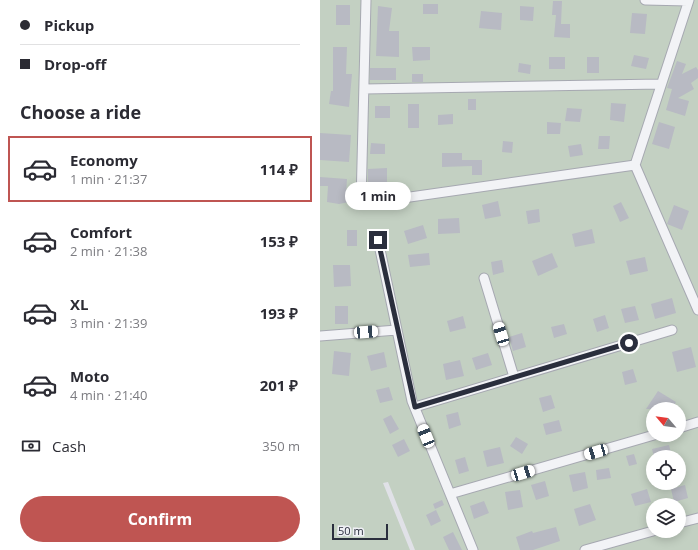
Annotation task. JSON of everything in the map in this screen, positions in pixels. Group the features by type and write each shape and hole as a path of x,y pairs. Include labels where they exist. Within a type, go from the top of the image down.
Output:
{"street":[{"path":"366,0 361,204 635,165"},
{"path":"645,0 688,1 635,165 696,307"},
{"path":"364,89 662,84"},
{"path":"378,240 415,407 473,550"},
{"path":"484,278 514,377"},
{"path":"696,307 698,293"},
{"path":"320,336 398,330"},
{"path":"415,407 672,330"},
{"path":"686,426 698,422"},
{"path":"450,494 646,437"},
{"path":"686,521 698,518"},
{"path":"585,550 646,532"}],"green space":[{"path":"320,0 698,0 698,550 415,550 388,482 383,483 410,550 320,550"}],"building":[{"path":"553,1 562,1 561,24 570,24 570,38 554,37 556,15 552,15"},
{"path":"423,4 438,4 438,14 423,14"},
{"path":"336,5 350,5 350,25 336,25"},
{"path":"378,6 392,8 389,31 399,31 399,57 376,56"},
{"path":"520,6 534,7 533,21 520,20"},
{"path":"481,11 502,13 501,30 479,28"},
{"path":"632,13 647,14 645,34 630,33"},
{"path":"333,47 347,47 346,74 352,74 349,107 329,104 331,91 333,91"},
{"path":"412,47 430,47 430,60 413,61"},
{"path":"634,55 649,58 646,69 631,66"},
{"path":"549,57 565,57 565,69 549,69"},
{"path":"587,57 599,57 599,73 587,73"},
{"path":"677,61 686,64 682,74 696,67 698,70 698,78 691,83 694,89 678,98 689,101 685,116 666,110 672,89 667,88"},
{"path":"519,63 531,65 530,74 518,72"},
{"path":"370,68 396,68 396,80 370,80"},
{"path":"412,74 423,74 423,82 412,82"},
{"path":"468,99 476,99 476,110 468,110"},
{"path":"611,103 626,104 624,122 610,120"},
{"path":"408,104 419,104 419,128 408,128"},
{"path":"375,106 390,106 390,118 375,118"},
{"path":"567,108 582,109 580,122 565,121"},
{"path":"453,114 453,124 438,125 438,115"},
{"path":"547,122 561,123 560,134 547,134"},
{"path":"659,122 675,127 669,149 652,144"},
{"path":"320,133 351,135 349,162 320,160"},
{"path":"599,136 610,136 609,149 598,149"},
{"path":"503,141 513,142 512,153 502,152"},
{"path":"371,143 385,144 385,154 370,154"},
{"path":"581,144 583,155 570,157 568,146"},
{"path":"442,153 462,153 462,160 482,160 482,175 472,175 472,166 442,167"},
{"path":"387,168 387,182 368,182 368,169"},
{"path":"320,177 347,179 346,194 348,194 349,202 339,204 327,202 328,186 320,186"},
{"path":"498,201 501,216 485,219 482,205"},
{"path":"621,202 629,218 620,222 613,206"},
{"path":"674,205 689,211 682,230 667,224"},
{"path":"539,209 540,222 528,224 526,211"},
{"path":"459,218 460,233 438,234 438,219"},
{"path":"423,225 427,238 408,244 404,231"},
{"path":"592,229 595,243 575,247 572,234"},
{"path":"347,230 357,230 357,246 347,246"},
{"path":"429,253 430,265 410,267 408,255"},
{"path":"552,253 558,267 538,276 532,261"},
{"path":"645,257 648,271 630,275 626,261"},
{"path":"502,260 504,272 493,275 491,262"},
{"path":"333,265 350,265 351,286 334,287"},
{"path":"672,298 676,313 655,319 651,304"},
{"path":"335,306 348,306 348,324 335,324"},
{"path":"635,306 639,320 625,323 621,309"},
{"path":"605,315 609,328 597,332 593,319"},
{"path":"463,316 466,328 450,332 447,321"},
{"path":"564,324 567,334 554,338 551,327"},
{"path":"522,333 526,347 513,351 509,337"},
{"path":"691,347 696,367 677,372 672,352"},
{"path":"334,351 351,353 349,376 332,374"},
{"path":"384,352 387,367 371,371 367,356"},
{"path":"488,353 492,365 476,370 472,358"},
{"path":"460,360 464,376 446,380 443,364"},
{"path":"633,369 637,382 625,385 622,372"},
{"path":"389,387 393,400 380,403 376,390"},
{"path":"658,391 676,402 651,402"},
{"path":"551,395 555,408 543,412 539,398"},
{"path":"458,412 461,425 449,429 446,415"},
{"path":"391,415 399,429 390,434 383,419"},
{"path":"559,420 562,431 546,435 543,424"},
{"path":"516,437 528,444 522,454 510,446"},
{"path":"404,439 410,451 398,457 392,445"},
{"path":"669,445 670,450 652,450"},
{"path":"500,447 504,463 487,467 483,451"},
{"path":"634,454 637,464 629,466 626,456"},
{"path":"465,457 469,471 459,474 455,460"},
{"path":"609,468 611,478 597,480 596,470"},
{"path":"585,472 588,488 573,492 569,475"},
{"path":"545,481 549,496 536,500 531,485"},
{"path":"646,489 650,498 646,498 646,503 635,506 631,494"},
{"path":"686,489 688,498 673,498 671,490"},
{"path":"520,490 523,507 508,510 505,492"},
{"path":"442,500 444,505 435,509 433,504"},
{"path":"484,501 489,513 474,519 470,506"},
{"path":"590,504 596,520 579,526 574,509"},
{"path":"436,510 441,521 431,526 426,515"},
{"path":"556,527 560,541 533,550 520,550 516,537 532,531 533,533"},
{"path":"453,532 462,550 449,550 443,537"}],"route":[{"path":"378,240 412,401 415,407 629,343"}]}
